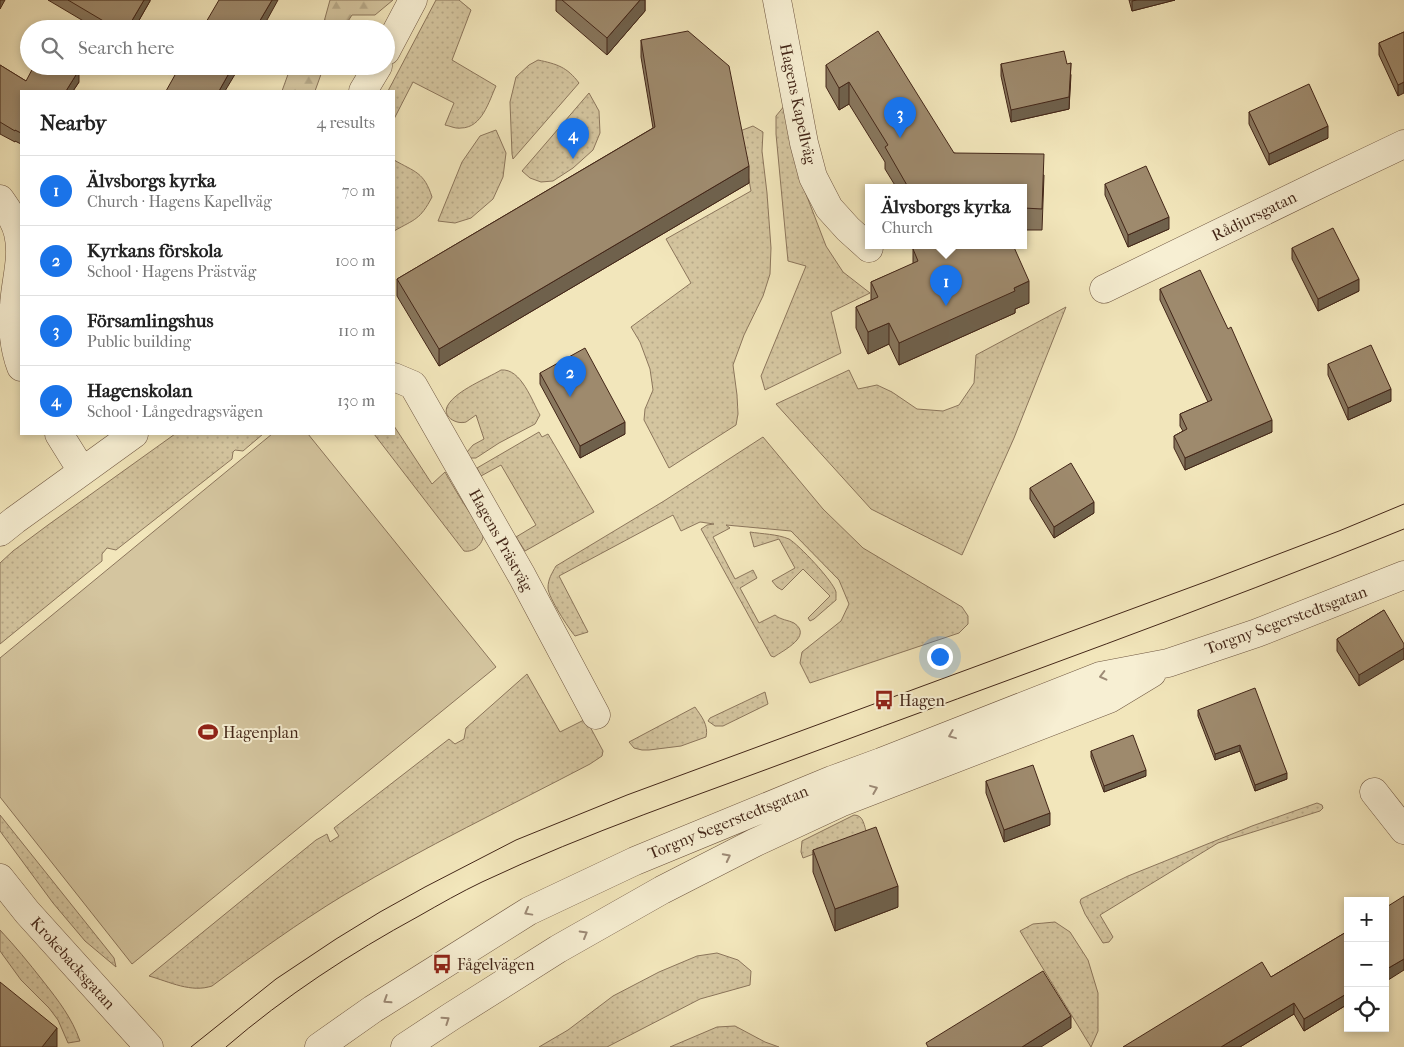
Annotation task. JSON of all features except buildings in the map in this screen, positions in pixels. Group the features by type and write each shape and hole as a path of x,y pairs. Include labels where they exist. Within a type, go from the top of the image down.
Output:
{"street":[{"path":"395,34 413,0"},
{"name":"Hagens Kapellväg","path":"776,0 804,143 813,177 829,208 865,244"},
{"path":"364,90 373,75"},
{"name":"Rådjursgatan","path":"1104,289 1404,144"},
{"path":"0,199 11,214 18,233 20,258 14,307 14,330 16,354 20,364"},
{"name":"Hagens Prästväg","path":"395,377 413,385 522,576 596,716"},
{"path":"60,435 82,471"},
{"path":"0,532 133,435"},
{"name":"Torgny Segerstedtsgatan","path":"319,1047 373,1009 529,911 634,860 832,780 1100,676 1168,663 1257,633 1404,575"},
{"name":"Torgny Segerstedtsgatan","path":"405,1047 558,949 662,890 763,839 840,803 1109,699 1168,663"},
{"path":"1374,792 1404,830"},
{"name":"Krokebacksgatan","path":"0,878 27,912 149,1047"}],"green space":[{"path":"330,0 393,0 375,15 352,15 349,20 324,20"},
{"path":"436,0 459,0 471,10 452,60 496,86 484,113 474,124 468,127 457,128 445,125 454,103 413,82 395,117 395,90 389,90"},
{"path":"538,60 561,67 579,83 513,159 510,102 516,77 529,65"},
{"path":"288,75 321,75 315,90 282,90"},
{"path":"589,93 599,111 600,133 593,150 573,168 553,181 541,182 530,178 522,171"},
{"path":"785,105 801,181 826,246 843,272 870,293 831,312 841,353 765,390 761,376 806,266 788,261 776,134 776,116"},
{"path":"753,126 763,132 762,151 771,248 770,274 763,296 744,335 733,365 738,414 736,425 669,468 644,420 645,409 653,390 650,369 640,342 631,327 691,283 666,239 751,191 740,131"},
{"path":"496,130 506,153 503,177 493,199 471,218 455,223 438,221 462,162 480,136"},
{"path":"395,161 422,177 432,197 420,215 395,230"},
{"path":"1066,307 1014,438 962,555 871,509 776,404 849,370 858,389 877,385 892,392 917,409 943,411 959,405 974,383 976,355"},
{"path":"501,370 514,374 520,380 540,415 535,424 499,443 476,458 468,458 467,452 473,445 484,439 476,415 462,423 451,419 446,413 446,409 458,394"},
{"path":"395,428 432,484 445,472 482,530 481,543 475,549 464,551 375,435 395,435"},
{"path":"539,432 542,437 548,434 594,512 525,551 516,537 536,525 501,465 481,476 477,468"},
{"path":"174,435 262,435 243,451 235,450 232,459 116,550 107,548 102,554 102,561 0,644 0,563 48,525"},
{"name":"Hagenplan","path":"271,435 309,435 496,667 132,964 0,797 0,658"},
{"path":"763,437 823,509 863,548 962,607 968,616 968,624 959,633 810,683 800,663 802,652 841,621 849,604 839,580 791,531 726,525 730,528 713,537 735,579 753,570 757,578 740,588 759,623 775,615 794,623 799,628 799,638 790,647 774,657 771,656 701,529 707,525 714,524 700,522 681,531 673,515 559,576 588,632 575,636 559,613 549,592 550,576 556,566 664,501"},
{"path":"750,532 789,539 800,548 829,580 836,592 836,600 810,621 808,618 830,596 803,569 782,590 777,587 772,581 795,568 779,539 754,547"},
{"path":"527,674 560,732 586,719 603,751 602,756 405,860 344,895 277,939 212,986 204,988 188,987 149,976 316,840 327,834 330,842 339,836 334,828 449,739 455,744 464,739 466,728"},
{"path":"765,692 768,704 723,726 715,726 708,721 710,718"},
{"path":"695,707 705,725 706,737 681,746 649,750 634,748 629,742"},
{"path":"1317,803 1322,805 1323,808 1320,811 1218,843 1100,915 1113,937 1109,942 1103,943 1085,914 1080,902 1081,899 1128,876 1252,826"},
{"path":"0,815 114,958 116,967 85,941 53,903 0,831"},
{"path":"854,815 862,819 867,834 803,858 801,852 802,841"},
{"path":"1055,922 1070,932 1088,960 1098,993 1098,1031 1091,1047 1020,931 1033,924"},
{"path":"0,930 59,1002 69,1017 80,1041 68,1043 58,1020 49,1008 21,980 0,951"},
{"path":"717,953 738,960 751,971 750,985 700,999 607,1047 539,1047 568,1030 613,996 659,972 697,956"},
{"path":"735,1026 765,1042 779,1047 670,1047 717,1027"}],"tram line":[{"path":"191,1047 276,979 336,939 425,887 516,840 627,795 1213,579 1404,504"},
{"path":"226,1047 271,1010 344,960 458,894 522,864 644,815 1181,616 1404,529"}],"place":[{"name":"Församlingshus","path":"900,138"},
{"name":"Hagenskolan","path":"573,159"},
{"name":"Älvsborgs kyrka","path":"946,306"},
{"name":"Kyrkans förskola","path":"570,397"},
{"name":"Hagen","path":"884,700"},
{"name":"Hagenplan","path":"208,732"},
{"name":"Fågelvägen","path":"442,964"}]}
